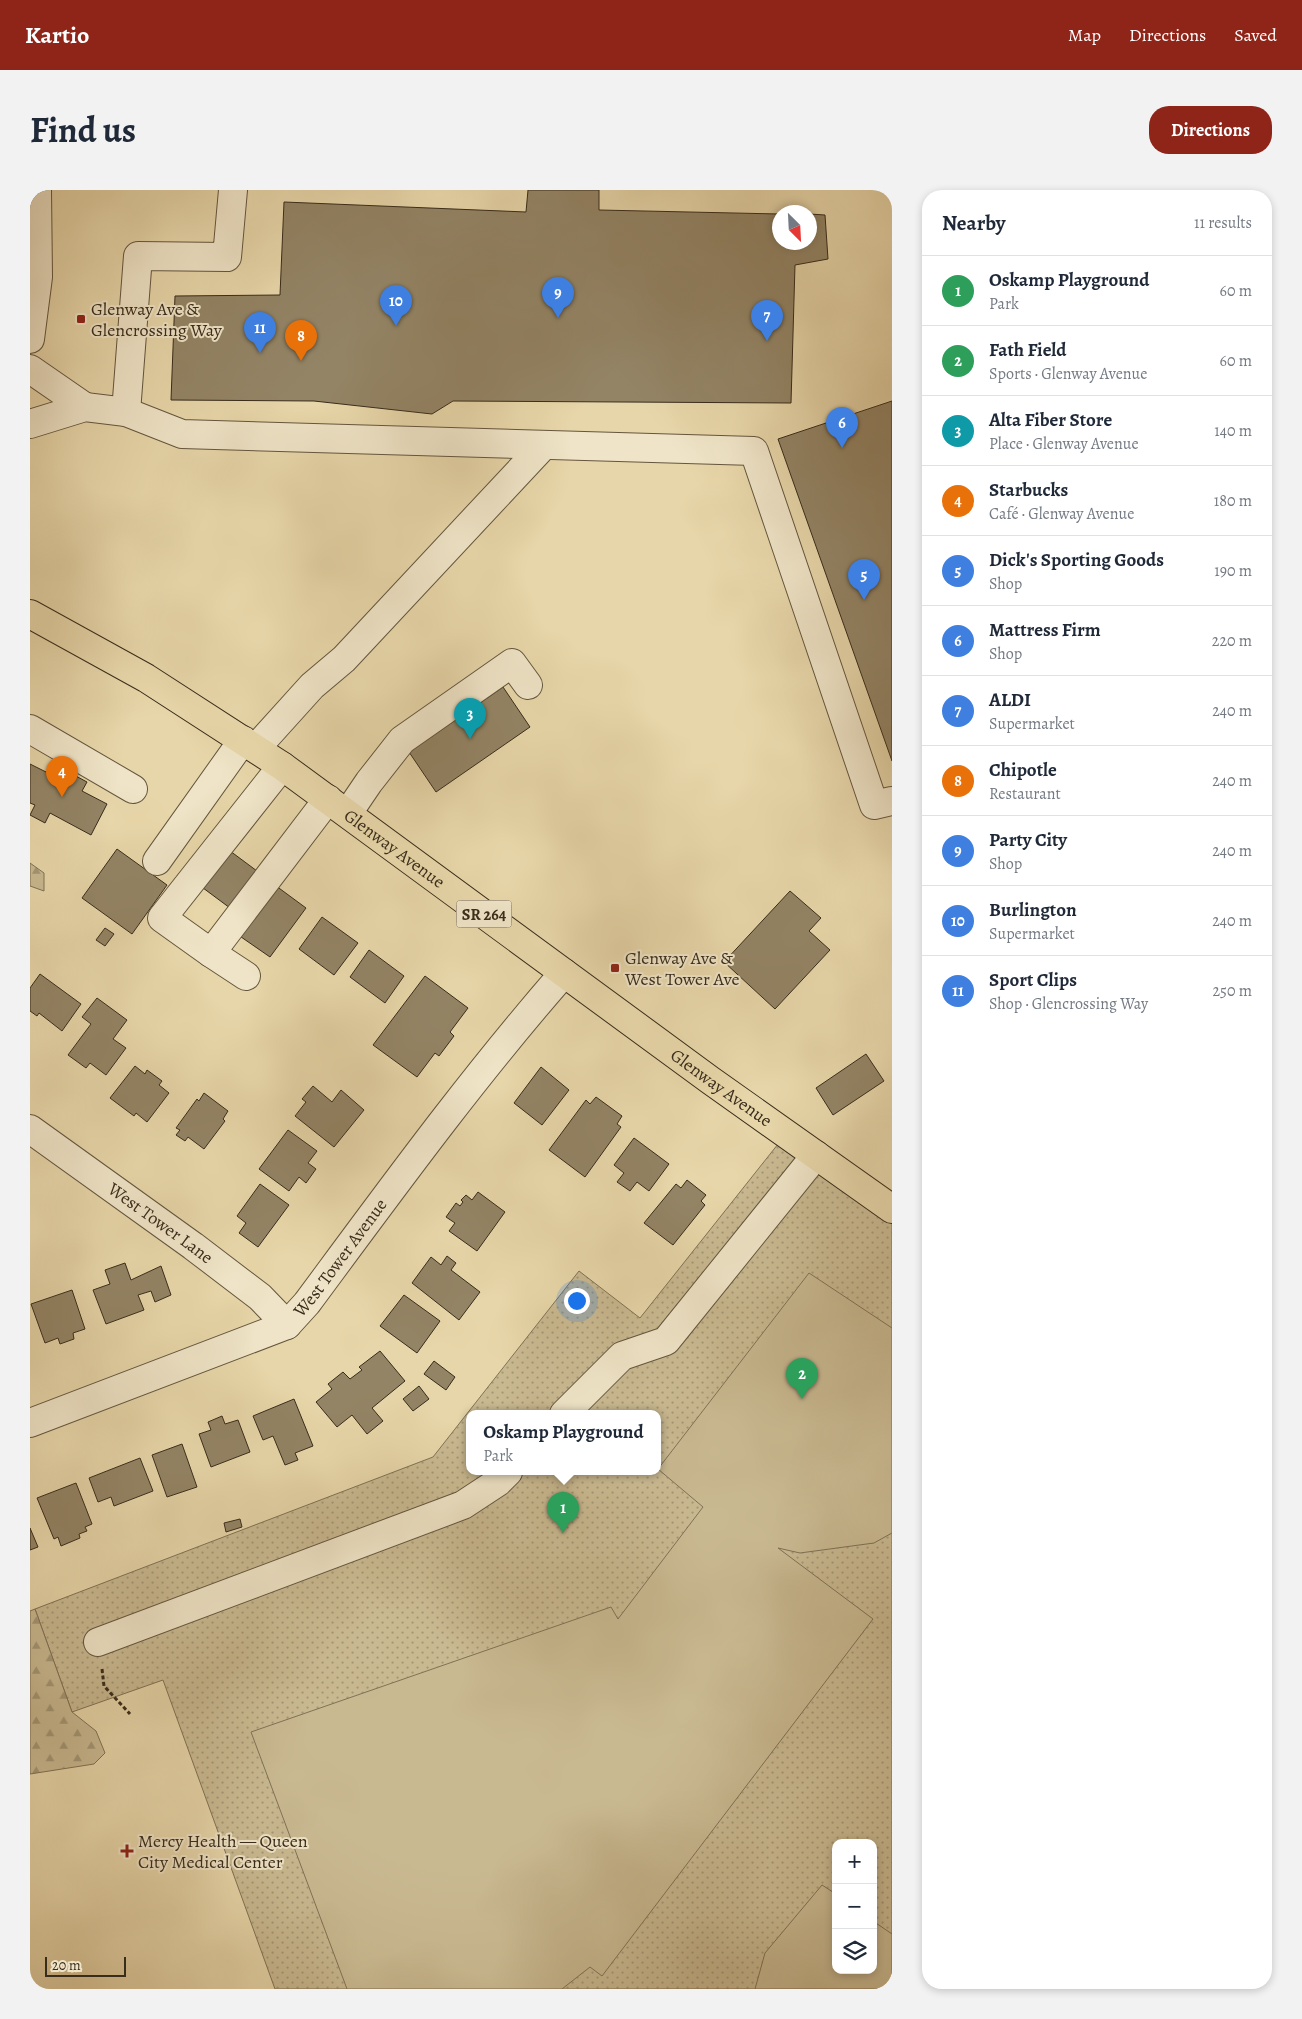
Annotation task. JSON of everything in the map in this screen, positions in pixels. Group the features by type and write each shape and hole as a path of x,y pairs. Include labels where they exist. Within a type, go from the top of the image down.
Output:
{"main road":[{"name":"Glenway Avenue","path":"30,614 146,678 282,766 564,973 892,1209"}],"street":[{"path":"30,339 38,277 37,190"},
{"path":"126,412 138,256 226,257 233,190"},
{"path":"30,369 85,407"},
{"path":"30,424 85,407 126,412 182,434 754,451 874,805 892,801"},
{"path":"157,861 250,744 344,658 544,445"},
{"path":"211,953 338,806 369,782 402,740 512,663 528,685"},
{"path":"30,729 134,789"},
{"path":"246,976 162,918 282,766"},
{"name":"West Tower Avenue","path":"30,1423 287,1325 307,1303 427,1140 508,1038 564,973"},
{"name":"West Tower Lane","path":"30,1129 193,1246 260,1297 287,1325"},
{"path":"568,1410 622,1356 666,1341 816,1155"},
{"path":"98,1642 463,1505 498,1482 505,1475"}],"path":[{"path":"98,1642 104,1686 130,1714"}],"green space":[{"path":"30,863 44,873 44,891 30,886"},
{"path":"786,1134 892,1209 892,1989 275,1989 163,1680 72,1712 35,1609 433,1457 466,1415 466,1475 661,1475 661,1410 470,1410 579,1271 640,1318"},
{"path":"809,1273 892,1328 892,1533 874,1543 800,1553 778,1548 873,1619 602,1976 590,1967 562,1989 347,1989 251,1732 611,1607 618,1619 703,1507 661,1472 661,1465"},
{"path":"35,1609 72,1712 96,1731 105,1753 94,1764 30,1774 30,1611"},
{"path":"822,1885 832,1891 832,1974 877,1974 877,1924 892,1934 892,1989 755,1989 765,1953"}],"building":[{"path":"528,190 599,190 599,210 772,214 772,250 817,250 817,214 825,215 828,259 795,265 791,403 453,401 432,414 314,401 171,400 175,296 280,295 284,202 526,212"},
{"path":"892,401 892,761 778,439"},
{"path":"503,687 530,727 436,792 409,752"},
{"path":"30,764 54,776 59,767 87,782 82,791 107,804 91,835 50,813 45,823 30,815 35,805 30,803"},
{"path":"222,845 257,871 230,908 195,882"},
{"path":"117,849 167,885 132,934 82,898"},
{"path":"268,880 306,908 270,957 231,930"},
{"path":"790,891 821,918 809,931 830,950 775,1009 724,962"},
{"path":"322,917 358,943 334,975 299,949"},
{"path":"105,928 114,934 105,946 96,940"},
{"path":"369,950 404,976 385,1003 350,977"},
{"path":"40,974 81,1004 62,1031 39,1013 37,1016 30,1011 30,988"},
{"path":"425,976 468,1008 450,1032 454,1036 439,1056 435,1053 417,1077 373,1045"},
{"path":"97,998 127,1020 113,1039 126,1048 106,1075 90,1063 86,1068 68,1055 91,1024 82,1017"},
{"path":"866,1054 884,1081 833,1115 816,1088"},
{"path":"135,1066 145,1074 147,1070 162,1081 159,1085 169,1093 147,1122 136,1113 134,1116 110,1098"},
{"path":"541,1067 569,1090 542,1125 514,1103"},
{"path":"313,1086 332,1102 341,1090 364,1110 334,1147 295,1116 306,1102 302,1099"},
{"path":"204,1093 228,1111 223,1119 225,1121 204,1149 188,1137 185,1141 176,1135 180,1130 176,1128 197,1099 199,1101"},
{"path":"596,1097 622,1116 617,1124 621,1127 585,1177 549,1150 586,1100 590,1104"},
{"path":"288,1130 317,1151 308,1163 316,1169 306,1183 299,1177 289,1191 259,1169"},
{"path":"634,1138 669,1164 649,1191 637,1182 630,1191 617,1182 624,1173 614,1165"},
{"path":"687,1180 706,1195 701,1201 705,1205 673,1245 644,1223 676,1184 681,1188"},
{"path":"260,1184 289,1205 258,1247 239,1233 246,1223 237,1216"},
{"path":"478,1192 505,1212 477,1251 449,1231 455,1223 446,1217 456,1203 460,1206 463,1202 461,1200 466,1195 472,1200"},
{"path":"447,1256 456,1263 451,1270 480,1292 459,1320 412,1283 431,1257 441,1265"},
{"path":"125,1263 131,1280 161,1266 171,1295 155,1302 151,1291 138,1295 144,1310 106,1324 93,1290 110,1284 105,1270"},
{"path":"72,1290 85,1329 73,1333 74,1339 60,1344 58,1338 45,1343 31,1304"},
{"path":"404,1295 440,1321 417,1353 380,1326"},
{"path":"380,1351 405,1381 372,1408 383,1421 367,1434 352,1415 337,1427 316,1402 332,1389 328,1384 343,1372 350,1379 362,1370 359,1367"},
{"path":"434,1361 455,1377 446,1390 424,1374"},
{"path":"419,1386 429,1399 413,1411 403,1399"},
{"path":"294,1399 313,1446 295,1453 298,1460 285,1465 273,1436 263,1440 253,1416"},
{"path":"222,1416 225,1424 238,1420 250,1452 211,1467 199,1434 211,1430 208,1422"},
{"path":"182,1444 197,1487 167,1497 152,1455"},
{"path":"140,1458 153,1491 114,1506 111,1497 98,1502 89,1478"},
{"path":"76,1483 92,1524 85,1527 87,1531 79,1534 80,1538 61,1546 58,1537 54,1539 37,1498"},
{"path":"240,1519 242,1527 226,1532 224,1523"},
{"path":"30,1528 38,1547 30,1550"}],"place":[{"name":"Party City","path":"558,318"},
{"name":"Glenway Ave & Glencrossing Way","path":"81,319"},
{"name":"Burlington","path":"396,326"},
{"name":"ALDI","path":"767,341"},
{"name":"Sport Clips","path":"260,353"},
{"name":"Chipotle","path":"301,361"},
{"name":"Mattress Firm","path":"842,448"},
{"name":"Dick's Sporting Goods","path":"864,600"},
{"name":"Alta Fiber Store","path":"470,739"},
{"name":"Starbucks","path":"62,797"},
{"name":"Glenway Ave & West Tower Ave","path":"615,968"},
{"name":"Fath Field","path":"802,1399"},
{"name":"Oskamp Playground","path":"563,1533"},
{"name":"Mercy Health — Queen City Medical Center","path":"127,1851"}]}
